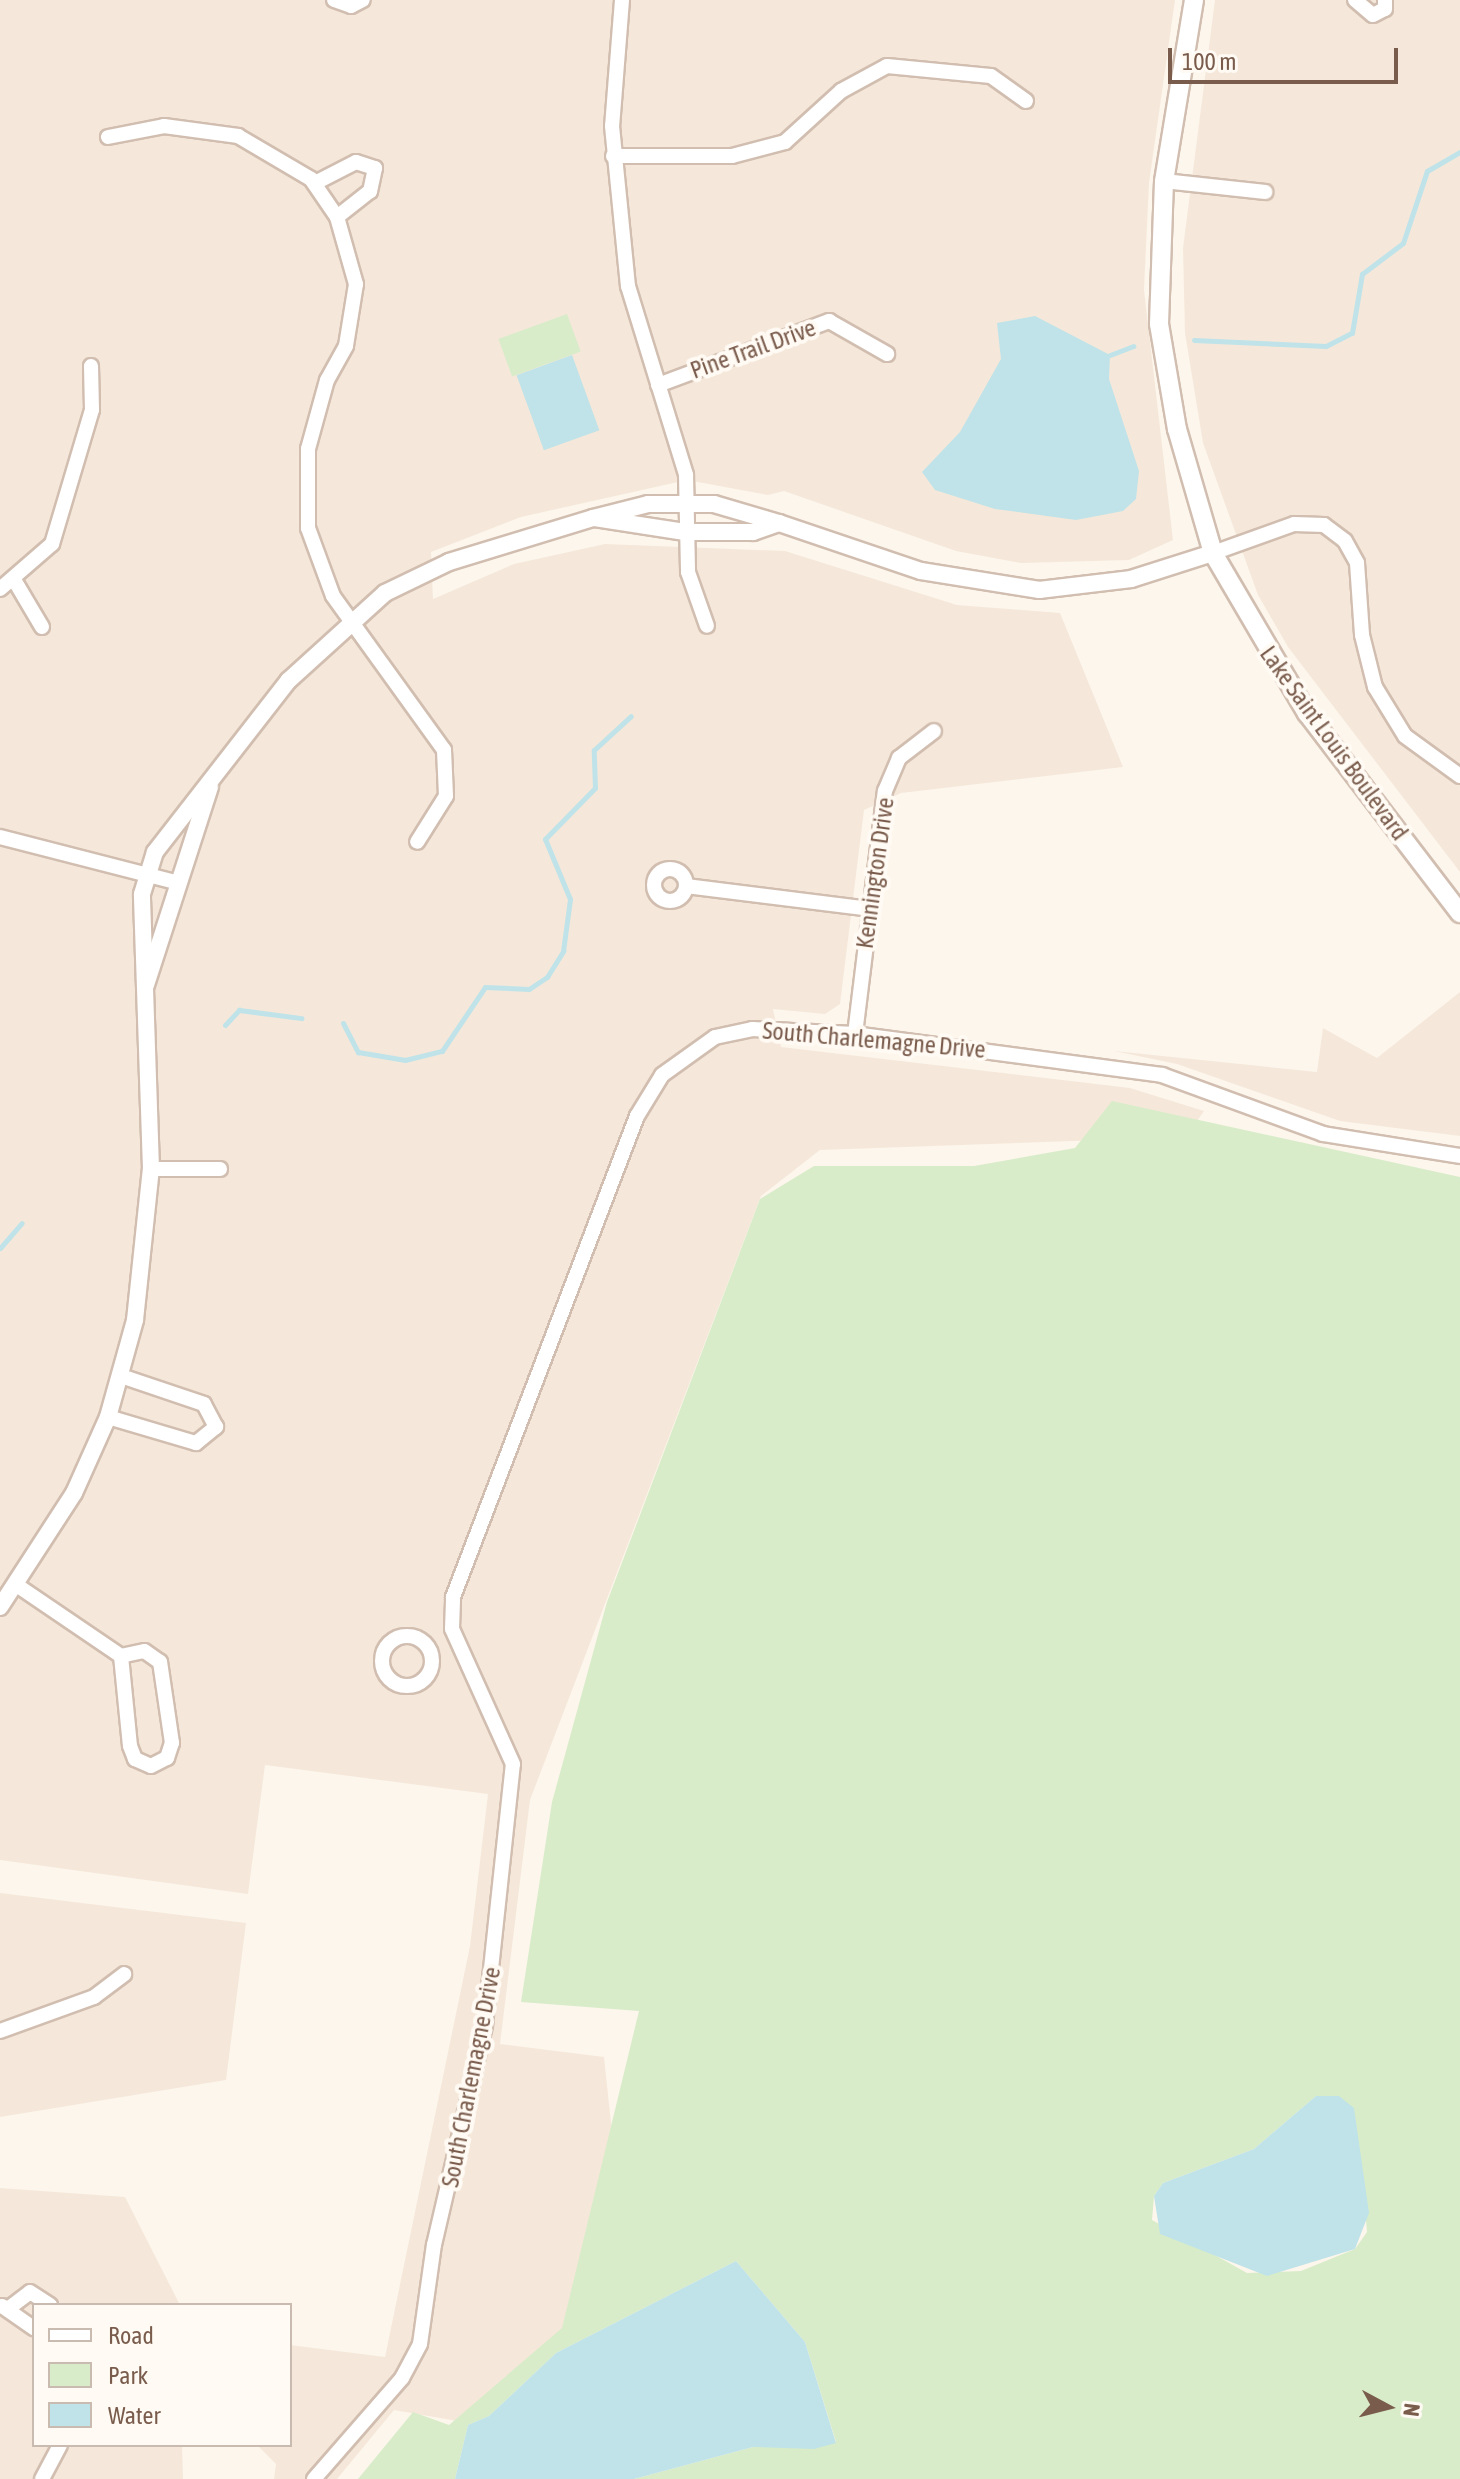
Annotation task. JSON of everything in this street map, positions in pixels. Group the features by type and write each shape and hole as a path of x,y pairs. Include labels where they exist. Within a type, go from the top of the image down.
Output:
{"main road":[{"name":"Lake Saint Louis Boulevard","path":"1194,0 1164,181 1159,324 1177,429 1213,553 1307,713 1453,891 1460,913"}],"street":[{"path":"334,0 351,6 363,0"},
{"path":"622,0 613,156 628,286 680,448 688,504 685,532 688,572 707,626"},
{"path":"1355,0 1373,15 1385,9 1385,0"},
{"path":"613,156 732,156 785,142 841,91 887,66 991,76 1026,101"},
{"path":"108,137 164,126 238,136 271,149 315,183 337,217 352,253 352,316 308,449 305,505 317,559 354,623 444,750 446,796 417,842"},
{"path":"315,183 356,162 375,168 370,191 337,217"},
{"path":"1164,181 1265,192"},
{"name":"Pine Trail Drive","path":"658,385 829,321 887,354"},
{"path":"0,589 16,583 52,544 92,410 91,366"},
{"path":"0,1607 18,1586 74,1493 108,1417 121,1376 145,1260 151,1169 142,894 155,852 288,681 385,593 449,562 648,504 751,510 779,523 921,571 1039,590 1131,579 1294,524 1324,525 1345,541 1357,563 1362,635 1375,687 1405,736 1460,776"},
{"path":"593,518 685,532 753,532 779,523"},
{"path":"16,583 42,627"},
{"name":"Kennington Drive","path":"855,1034 885,791 899,758 934,731"},
{"path":"146,987 175,882 212,781"},
{"path":"0,837 175,882"},
{"path":"686,886 870,909"},
{"name":"South Charlemagne Drive","path":"314,2479 402,2378 420,2344 434,2245 485,2025 513,1764 459,1648 453,1597 628,1138 662,1075 715,1037 752,1029 855,1034 1162,1075 1323,1134 1460,1156"},
{"path":"151,1169 220,1169"},
{"path":"108,1417 196,1443 216,1427 204,1404 121,1376"},
{"path":"18,1586 121,1656 144,1651 160,1662 172,1743 167,1758 151,1766 130,1746 121,1656"},
{"path":"432,1654 459,1648"},
{"path":"0,2031 94,1997 124,1974"},
{"path":"32,2327 4,2307 30,2292 47,2303"},
{"path":"42,2479 59,2447"}],"shaded area":[{"path":"0,0 1175,0 1149,183 1144,290 1173,540 1129,560 1021,563 956,551 784,491 768,495 687,480 521,517 431,552 433,599 514,564 605,544 785,551 957,605 1060,613 1123,767 901,793 864,810 840,1004 825,1014 773,1009 781,1047 1130,1088 1204,1111 1186,1137 820,1150 761,1196 530,1800 500,2044 604,2057 630,2301 457,2421 394,2410 337,2479 274,2479 276,2464 259,2447 292,2447 292,2345 385,2357 470,1946 488,1794 265,1765 248,1894 0,1860"},
{"path":"1215,0 1460,0 1460,872 1288,647 1258,595 1203,443 1185,333 1183,248"},
{"path":"1460,992 1460,1136 1340,1121 1177,1064 1114,1051 1317,1072 1323,1028 1377,1058"},
{"path":"0,1893 246,1923 226,2080 0,2117"},
{"path":"0,2188 125,2197 179,2303 32,2303 32,2447 182,2447 183,2479 0,2479"}],"green space":[{"path":"567,314 581,352 512,377 498,339"},
{"path":"1112,1101 1460,1177 1460,2479 634,2479 753,2447 836,2442 805,2342 736,2261 556,2353 489,2416 468,2425 455,2479 358,2479 413,2412 449,2425 562,2328 639,2011 521,2002 552,1802 607,1602 760,1199 814,1166 974,1166 1075,1148","holes":["1316,2096 1363,2185 1367,2232 1355,2249 1301,2271 1247,2273 1152,2220 1154,2196 1163,2183 1254,2149"]}],"water":[{"path":"1035,316 1110,355 1109,379 1139,471 1136,499 1123,511 1076,520 995,509 935,490 922,472 960,432 1001,359 997,323"},
{"path":"572,355 599,430 544,450 517,375"},
{"path":"1316,2096 1339,2096 1354,2108 1369,2213 1355,2249 1267,2276 1160,2234 1154,2196 1163,2183 1254,2149"},
{"path":"736,2261 805,2342 836,2443 814,2449 753,2447 634,2479 455,2479 468,2425 489,2416 556,2353"}],"waterway":[{"path":"1194,340 1326,346 1352,333 1362,274 1403,243 1427,171 1460,152"},
{"path":"1110,355 1133,346"},
{"path":"343,1023 358,1052 405,1060 442,1051 485,987 529,989 547,977 563,951 570,899 545,839 595,788 594,750 631,716"},
{"path":"225,1025 239,1010 301,1018"},
{"path":"0,1248 22,1223"}]}
